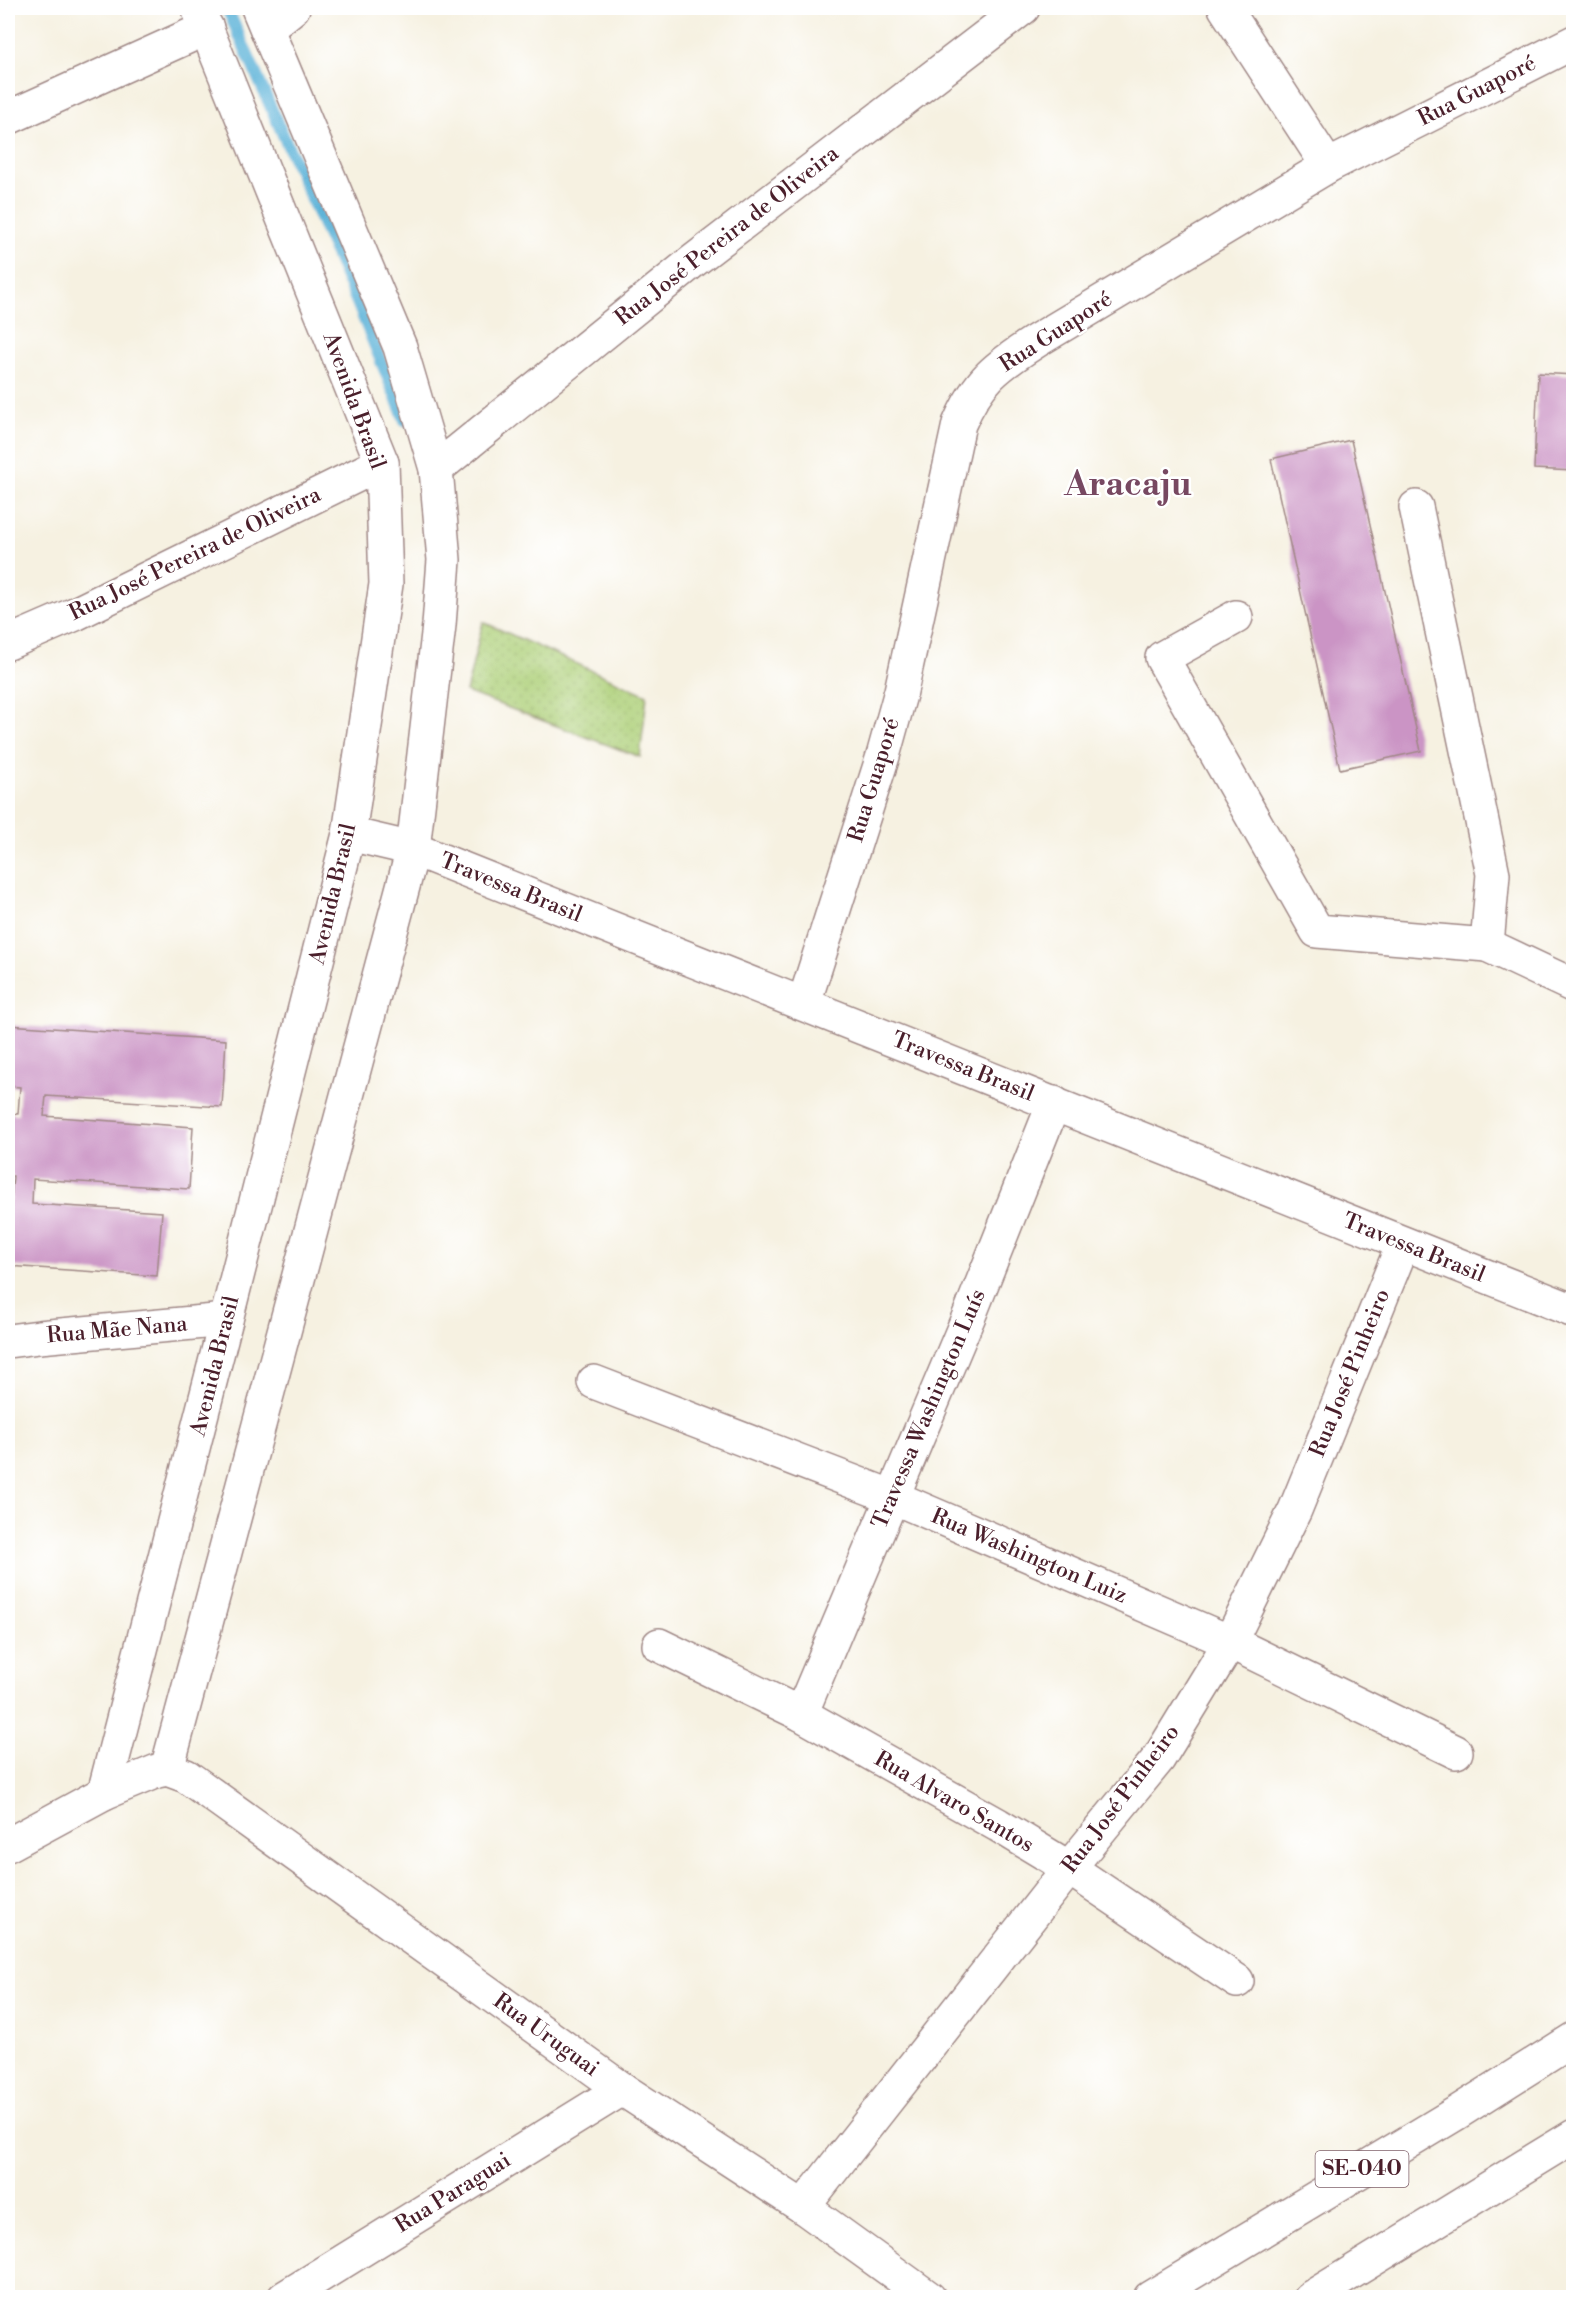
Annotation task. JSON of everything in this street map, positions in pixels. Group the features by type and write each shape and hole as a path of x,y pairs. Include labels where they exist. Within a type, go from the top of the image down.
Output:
{"street":[{"path":"8,1845 104,1793 167,1769 413,849 439,625 444,560 436,469 400,347 262,18 293,8"},
{"name":"Rua José Pereira de Oliveira","path":"436,469 692,262 1023,8"},
{"path":"1225,8 1328,166"},
{"path":"8,118 202,18"},
{"name":"Avenida Brasil","path":"104,1793 349,834 386,584 382,464 202,18"},
{"name":"Rua Guaporé","path":"804,1003 892,724 959,424 968,402 982,381 1020,351 1328,166 1574,42"},
{"name":"Rua José Pereira de Oliveira","path":"8,643 75,614 382,464"},
{"path":"1416,507 1493,874 1487,945"},
{"path":"1236,617 1162,658 1317,931 1487,945 1574,986"},
{"name":"Travessa Brasil","path":"349,834 413,849 1574,1311"},
{"name":"Travessa Washington Luís","path":"801,1714 971,1311 1054,1103"},
{"name":"Rua José Pinheiro","path":"803,2207 1159,1758 1230,1642 1295,1510 1403,1244"},
{"name":"Rua Mãe Nana","path":"8,1341 226,1320"},
{"name":"Rua Washington Luiz","path":"594,1382 893,1497 1230,1642 1455,1752"},
{"name":"Rua Alvaro Santos","path":"659,1645 801,1714 998,1826 1069,1869 1237,1981"},
{"name":"Rua Uruguai","path":"167,1769 186,1776 622,2089 803,2207 928,2298"},
{"name":"SE-040","path":"1150,2298 1455,2114 1574,2039"},
{"name":"Rua Paraguai","path":"284,2298 622,2089"},
{"path":"1316,2296 1574,2136"}],"green space":[{"path":"483,622 647,695 640,757 466,692"}],"building":[{"path":"1538,373 1574,375 1574,471 1534,469"},
{"path":"1351,440 1421,751 1340,769 1271,459"},
{"path":"8,1025 226,1040 222,1107 46,1096 44,1116 193,1127 189,1189 33,1179 32,1204 162,1212 157,1276 8,1266 8,1201 11,1201 13,1176 8,1176 8,1113 18,1114 20,1087 8,1086"}],"waterway":[{"path":"227,8 356,300 405,420"}],"district":[{"name":"Aracaju","path":"1128,485"}]}
